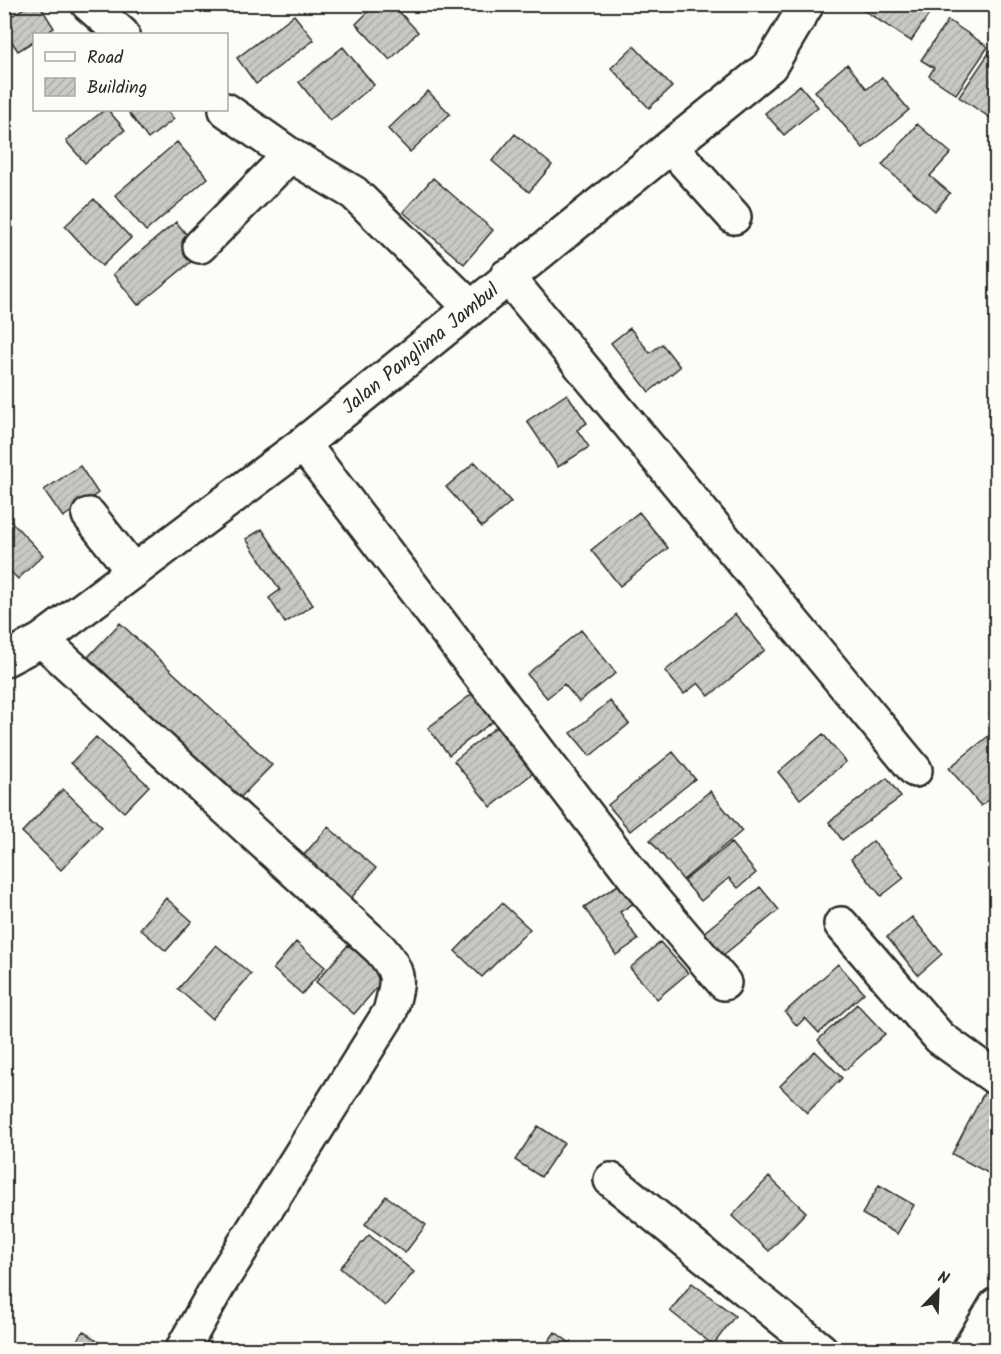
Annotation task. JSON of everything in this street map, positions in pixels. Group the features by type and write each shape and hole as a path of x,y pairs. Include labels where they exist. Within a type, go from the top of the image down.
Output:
{"street":[{"path":"88,4 121,33"},
{"name":"Jalan Panglima Jambul","path":"4,660 42,640 303,444 507,276 672,148 770,66 807,4"},
{"path":"227,111 290,155 354,193 470,307"},
{"path":"672,148 734,217"},
{"path":"200,246 290,155"},
{"path":"507,276 915,770"},
{"path":"303,444 639,883 724,983"},
{"path":"89,514 133,571"},
{"path":"42,640 395,966 398,982 390,1012 218,1286 182,1350"},
{"path":"841,924 940,1038 996,1078"},
{"path":"611,1180 820,1350"},
{"path":"969,1350 996,1305"}],"building":[{"path":"30,4 39,4 54,28 46,33 33,33 33,42 18,51 4,30 4,21"},
{"path":"130,4 149,4 138,14"},
{"path":"376,4 392,4 418,32 390,60 356,24"},
{"path":"862,4 930,4 934,7 911,41 860,8"},
{"path":"294,15 314,40 256,84 237,58"},
{"path":"948,20 988,47 956,94 929,76 934,68 921,60"},
{"path":"634,46 672,87 649,108 611,68"},
{"path":"343,47 374,85 330,121 299,82"},
{"path":"991,50 996,54 996,113 992,119 959,97"},
{"path":"847,64 867,89 882,77 909,110 863,148 815,91"},
{"path":"800,85 818,107 784,135 765,113"},
{"path":"428,91 450,114 410,152 388,129"},
{"path":"103,111 109,111 125,130 85,163 66,141"},
{"path":"132,111 167,111 174,119 148,139 129,113"},
{"path":"917,124 951,153 930,176 950,193 935,211 882,165"},
{"path":"515,134 552,165 529,192 492,161"},
{"path":"177,142 208,178 146,231 115,195"},
{"path":"433,178 493,230 464,264 403,212"},
{"path":"94,199 131,238 102,266 65,226"},
{"path":"176,222 202,253 138,305 113,274"},
{"path":"630,328 650,353 662,344 680,367 649,392 611,343"},
{"path":"567,394 587,423 577,430 589,447 558,467 527,421"},
{"path":"475,462 511,502 482,527 446,487"},
{"path":"80,466 98,493 63,517 44,490"},
{"path":"639,512 668,548 620,586 591,550"},
{"path":"4,514 43,555 18,579 4,565"},
{"path":"262,529 313,605 285,623 269,598 280,590 246,539"},
{"path":"735,614 765,650 709,696 698,683 684,694 665,671"},
{"path":"120,623 272,765 239,799 88,657"},
{"path":"581,630 616,673 579,702 564,684 547,698 527,674"},
{"path":"481,687 502,714 449,755 428,728"},
{"path":"610,701 629,724 590,756 571,733"},
{"path":"496,727 533,773 491,807 454,761"},
{"path":"823,734 846,762 800,799 778,772"},
{"path":"991,734 996,741 996,772 994,774 996,794 981,806 949,768"},
{"path":"96,737 149,786 124,812 71,763"},
{"path":"673,752 695,779 630,831 608,805"},
{"path":"887,778 901,797 842,840 829,822"},
{"path":"63,789 102,827 61,870 22,832"},
{"path":"710,791 742,831 683,880 650,840"},
{"path":"328,827 376,868 347,903 323,884 328,878 303,856"},
{"path":"873,841 904,878 881,896 851,859"},
{"path":"731,843 756,873 738,888 729,878 701,901 684,881"},
{"path":"624,881 637,901 620,912 638,940 616,955 584,907"},
{"path":"760,887 779,910 722,956 703,933"},
{"path":"166,898 192,921 166,951 140,929"},
{"path":"502,903 530,929 482,977 455,951"},
{"path":"912,917 942,954 918,975 887,937"},
{"path":"296,942 325,967 302,994 273,969"},
{"path":"660,942 688,973 657,999 630,968"},
{"path":"216,945 251,974 212,1019 178,989"},
{"path":"348,945 386,977 354,1014 316,982"},
{"path":"838,964 864,993 819,1033 805,1018 797,1026 785,1012"},
{"path":"857,1004 885,1034 845,1070 818,1040"},
{"path":"815,1051 842,1078 807,1113 780,1086"},
{"path":"985,1091 996,1097 996,1162 990,1174 952,1154"},
{"path":"538,1126 564,1143 541,1177 515,1160"},
{"path":"769,1177 806,1212 769,1251 732,1216"},
{"path":"879,1185 914,1205 897,1234 862,1214"},
{"path":"386,1196 426,1225 405,1253 365,1224"},
{"path":"369,1235 414,1272 385,1306 340,1268"},
{"path":"692,1283 735,1316 713,1345 670,1311"},
{"path":"84,1331 109,1350 70,1350"},
{"path":"555,1332 574,1346 571,1350 542,1350"}]}
